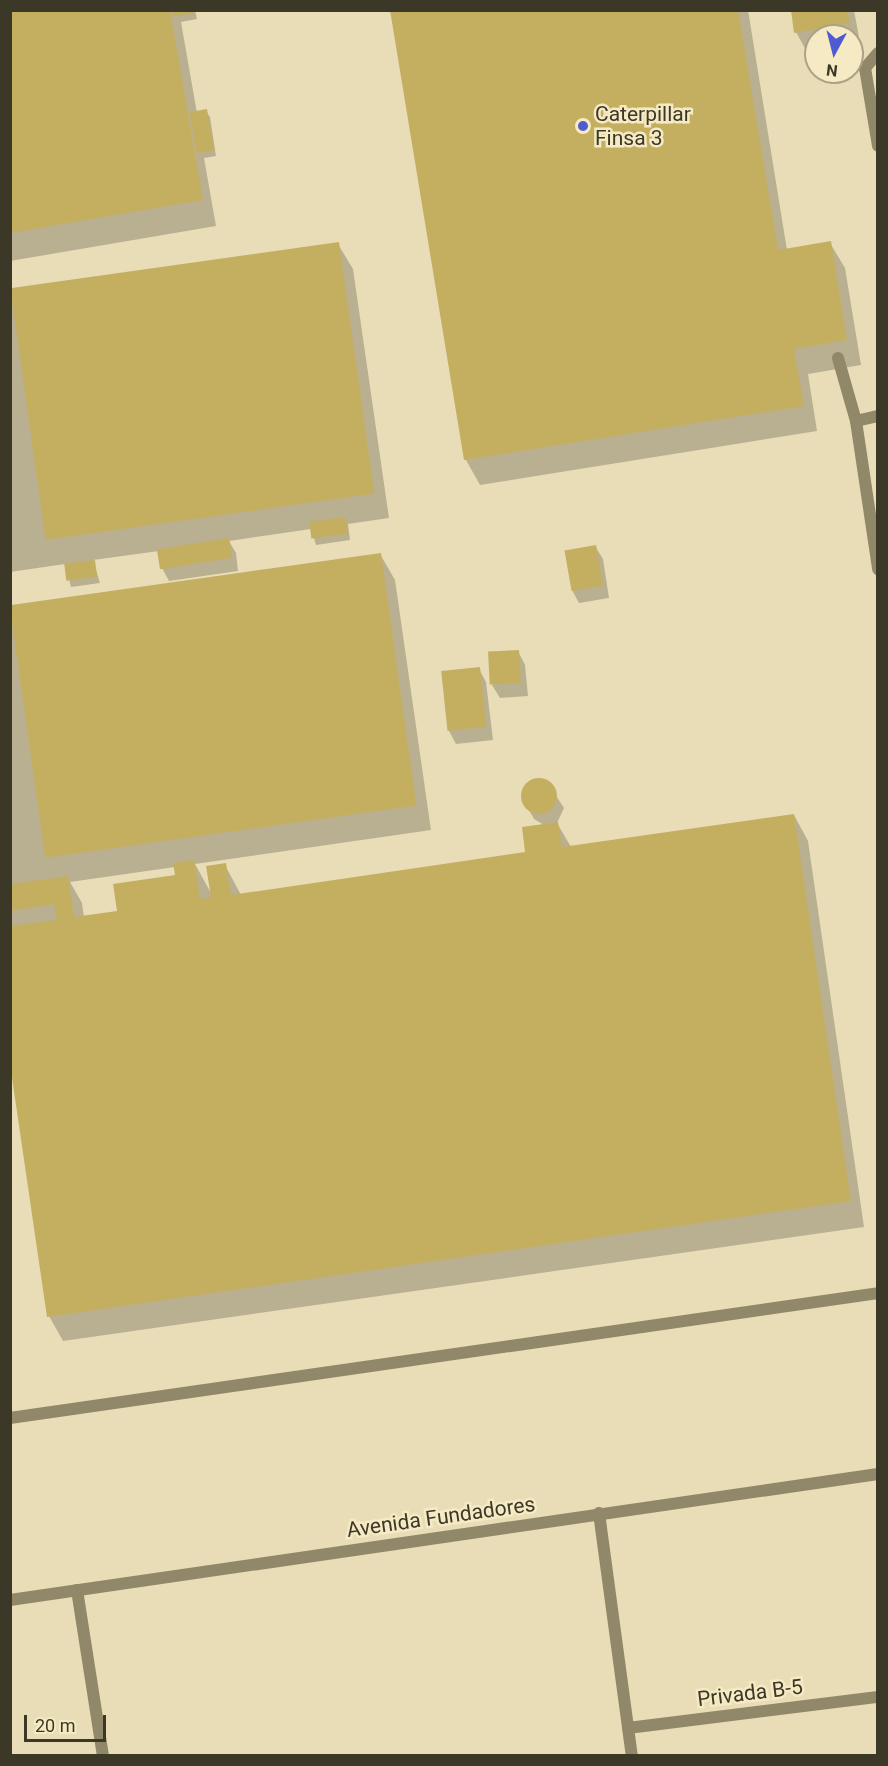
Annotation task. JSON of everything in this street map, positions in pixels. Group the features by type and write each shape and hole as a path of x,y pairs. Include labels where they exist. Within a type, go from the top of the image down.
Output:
{"street":[{"path":"878,52 866,68 878,146"},
{"path":"838,358 856,421 878,569"},
{"path":"856,421 878,416"},
{"path":"10,1418 878,1293"},
{"name":"Avenida Fundadores","path":"10,1600 878,1474"},
{"path":"599,1513 632,1755"},
{"path":"77,1590 103,1755"},
{"name":"Privada B-5","path":"628,1728 878,1697"}],"building":[{"path":"10,10 170,10 203,200 10,233"},
{"path":"172,10 194,10 194,13 173,17"},
{"name":"Caterpillar Finsa 3","path":"390,10 738,10 778,250 831,241 847,340 794,349 804,406 464,460"},
{"path":"791,10 847,10 850,23 804,24 804,31 794,33"},
{"path":"207,109 214,150 197,153 189,112"},
{"path":"339,242 374,494 46,540 10,288"},
{"path":"346,517 348,534 311,538 309,522"},
{"path":"229,538 232,558 160,569 157,549"},
{"path":"596,545 603,585 572,591 564,551"},
{"path":"381,553 416,806 45,858 10,605"},
{"path":"95,560 97,577 66,581 64,564"},
{"path":"519,650 521,683 490,685 488,652"},
{"path":"480,667 486,727 447,731 441,671"},
{"path":"539,778 551,784 557,796 551,808 539,814 527,808 521,796 527,784"},
{"path":"794,814 851,1201 47,1317 10,1064 10,926 57,920 54,904 10,911 10,884 68,876 74,917 117,911 113,884 175,875 173,863 194,860 200,899 211,897 206,866 226,863 231,895 525,852 522,827 558,822 562,847"}],"place":[{"name":"Caterpillar Finsa 3","path":"583,126"}]}
